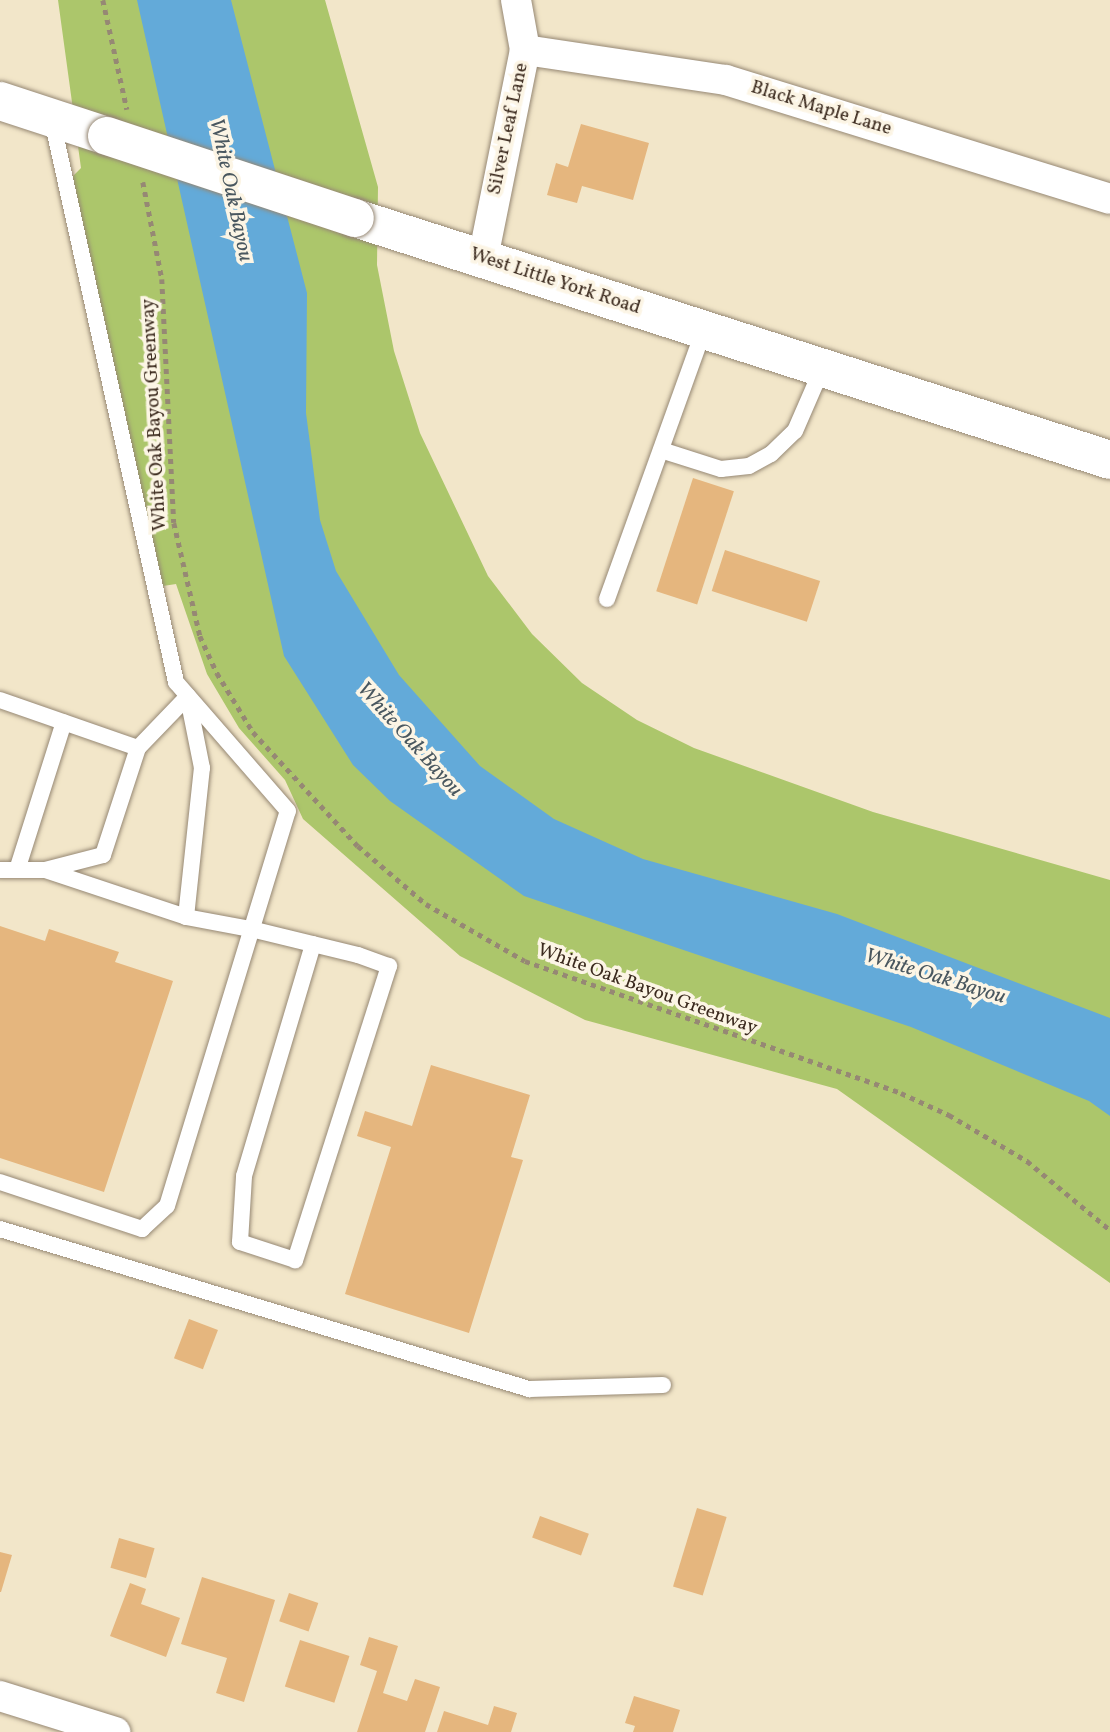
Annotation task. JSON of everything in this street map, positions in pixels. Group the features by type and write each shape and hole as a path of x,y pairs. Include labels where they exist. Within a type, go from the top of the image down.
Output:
{"street":[{"name":"Silver Leaf Lane","path":"483,258 525,50 516,0"},
{"name":"Black Maple Lane","path":"525,50 726,80 1110,200"},
{"name":"West Little York Road","path":"0,101 52,118 118,128 355,218 1110,460"},
{"path":"0,1696 115,1732"}],"lane":[{"path":"0,1182 142,1229 167,1206 288,811 176,682 52,118"},
{"path":"607,599 704,330"},
{"path":"661,450 721,469 749,466 772,454 795,431 822,369"},
{"path":"0,870 45,870 103,855 138,748 188,696"},
{"path":"186,917 202,768 188,696"},
{"path":"0,700 138,748"},
{"path":"17,870 64,722"},
{"path":"45,870 186,917 251,929 313,944 390,966 295,1260 240,1242 244,1176 313,944"},
{"path":"0,1229 529,1389 663,1385"}],"path":[{"path":"103,0 118,128"},
{"name":"White Oak Bayou Greenway","path":"141,174 162,279 168,473 179,561 200,636 217,673 253,732 270,751 389,874 475,935 564,978 901,1093 949,1115 1027,1161 1110,1230"}],"green space":[{"path":"58,0 325,0 378,187 377,265 394,351 420,433 488,576 532,634 582,683 637,720 694,748 873,812 1110,880 1110,1283 837,1089 585,1020 460,956 303,819 285,780 239,728 207,674 176,584 163,586 72,177 81,168"}],"water":[{"name":"White Oak Bayou","path":"137,0 231,0 307,293 306,413 320,520 336,571 399,675 480,766 554,819 643,859 837,914 1110,1018 1110,1116 1089,1101 911,1027 524,896 390,801 353,765 284,656"}],"building":[{"path":"581,124 649,143 633,200 582,186 577,203 547,195 556,163 568,167"},
{"path":"693,478 734,491 697,604 656,591"},
{"path":"725,550 820,581 807,622 712,591"},
{"path":"0,926 45,941 49,929 119,952 115,962 173,981 104,1192 0,1158"},
{"path":"431,1065 530,1095 511,1157 523,1160 469,1333 345,1294 391,1147 357,1136 365,1111 412,1126"},
{"path":"189,1319 218,1330 203,1369 174,1358"},
{"path":"697,1508 727,1517 703,1595 673,1586"},
{"path":"540,1516 589,1534 581,1555 532,1538"},
{"path":"119,1538 155,1548 146,1578 110,1568"},
{"path":"0,1552 12,1555 1,1592 0,1592"},
{"path":"202,1577 275,1600 244,1702 216,1693 227,1658 181,1644"},
{"path":"130,1583 146,1589 141,1604 180,1618 166,1657 110,1636"},
{"path":"289,1593 318,1603 309,1631 279,1621"},
{"path":"369,1637 398,1646 383,1693 407,1701 415,1679 440,1687 425,1732 357,1732 377,1671 360,1665"},
{"path":"300,1640 349,1656 334,1703 285,1687"},
{"path":"634,1696 680,1710 673,1732 633,1732 635,1726 625,1723"},
{"path":"494,1706 517,1713 511,1732 437,1732 444,1711 488,1725"}]}
